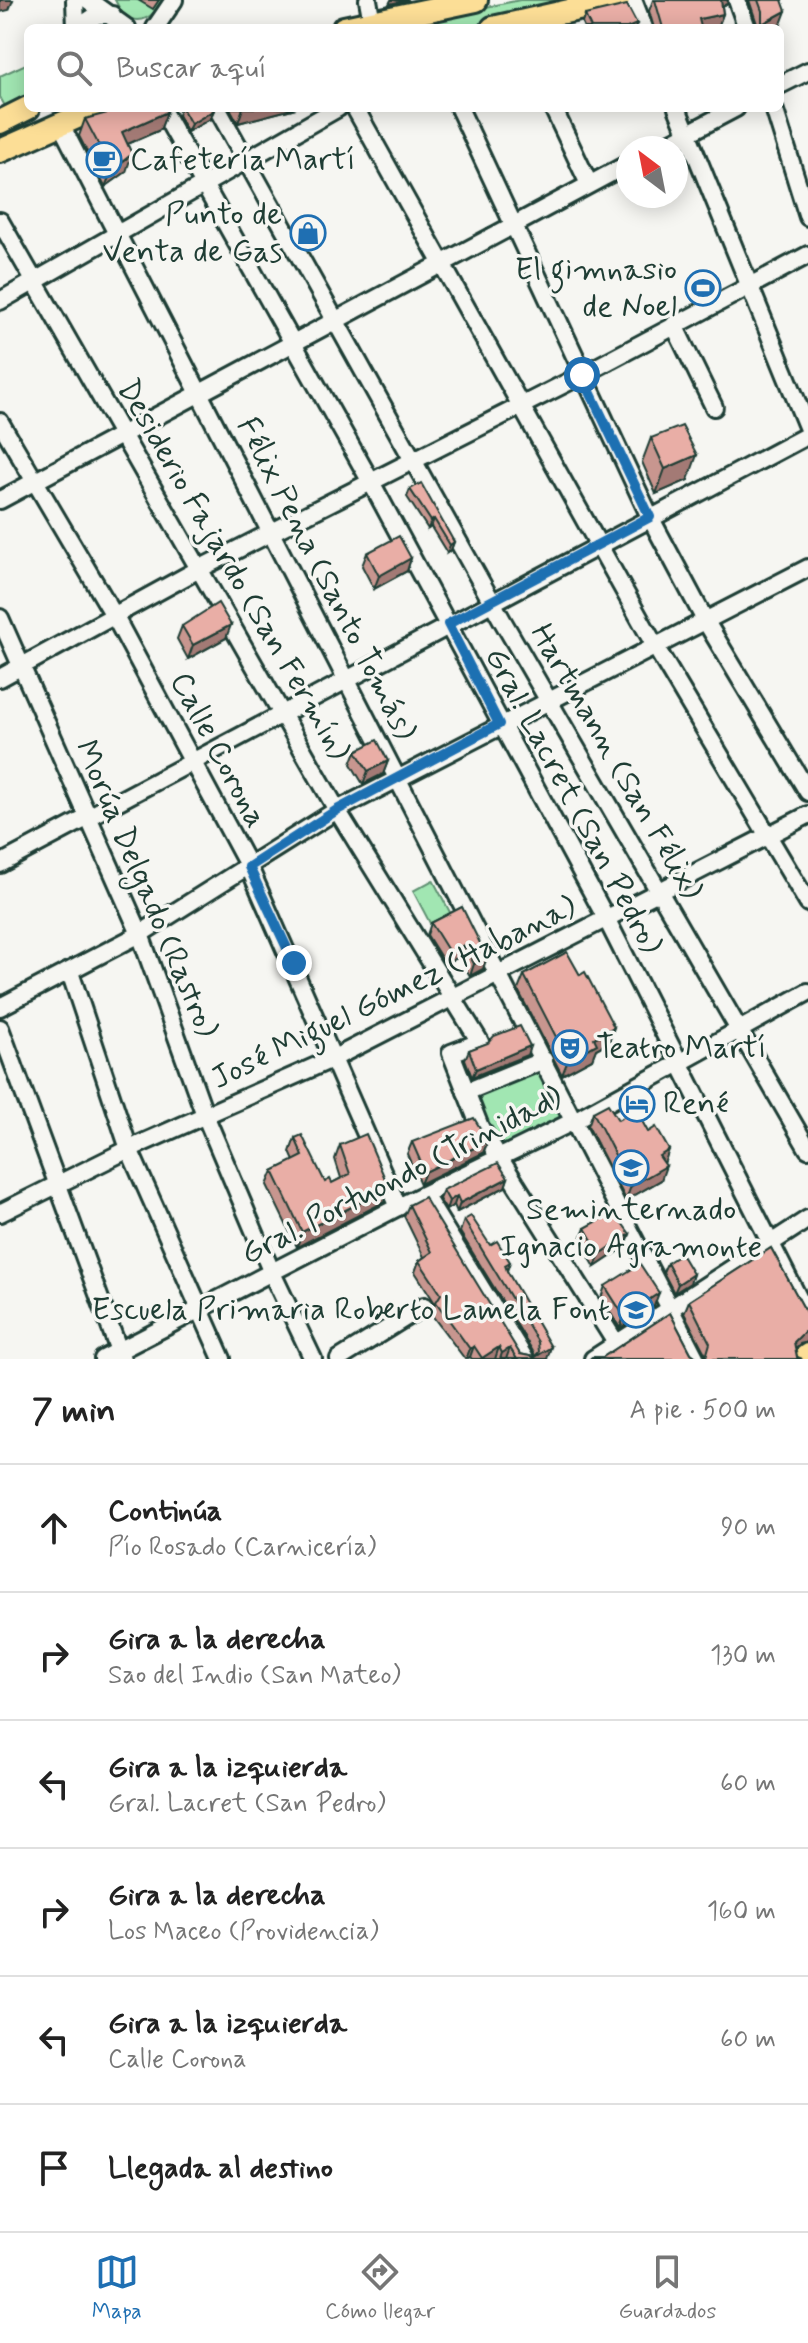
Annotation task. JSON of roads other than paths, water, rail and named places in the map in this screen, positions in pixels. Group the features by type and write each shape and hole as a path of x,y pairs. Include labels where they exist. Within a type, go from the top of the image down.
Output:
{"main road":[{"path":"350,24 370,11 476,0"},
{"path":"517,24 618,0"},
{"path":"0,151 28,137 96,112"},
{"path":"15,114 28,137"},
{"path":"803,1359 808,1355"}],"street":[{"path":"75,0 76,24"},
{"path":"158,24 174,0"},
{"path":"633,0 642,24"},
{"path":"737,0 746,24"},
{"path":"79,24 94,1 122,24"},
{"path":"82,24 97,15 112,15"},
{"path":"784,83 808,71"},
{"name":"Gral. Lacret (San Pedro)","path":"163,112 371,482 607,920 808,1317"},
{"name":"Hartmann (San Félix)","path":"219,112 492,602 808,1149"},
{"path":"0,301 331,112"},
{"path":"357,112 655,646 808,903"},
{"path":"461,112 650,517 705,620 808,792"},
{"path":"555,112 589,184"},
{"path":"679,112 808,429"},
{"path":"684,136 729,112"},
{"path":"775,112 808,217"},
{"name":"Félix Pena (Santo Tomás)","path":"77,118 115,235 696,1359"},
{"path":"0,500 616,170"},
{"name":"Desiderio Fajardo (San Fermín)","path":"0,221 337,810 480,1042 451,1053 480,1127 616,1343"},
{"path":"0,678 201,568 582,375 808,255"},
{"path":"674,325 714,407"},
{"name":"Calle Corona","path":"0,422 115,617 249,867 294,963 332,1059 398,1207"},
{"path":"0,862 808,435"},
{"path":"0,1007 140,934 337,810 499,724 808,568"},
{"name":"Morúa Delgado (Rastro)","path":"0,618 140,934 205,1115 272,1273 313,1359"},
{"name":"José Miguel Gómez (Habana)","path":"0,1213 129,1149 332,1059 808,815"},
{"path":"70,972 129,1149 222,1359"},
{"name":"Gral. Portuondo (Trinidad)","path":"103,1359 121,1355 200,1310 398,1207 574,1121 808,992"},
{"path":"0,1028 121,1355"},
{"path":"466,1092 544,1060"},
{"path":"424,1195 525,1359"},
{"path":"593,1359 808,1219"},
{"path":"339,1359 424,1306"}],"place":[{"name":"Cafetería Martí","path":"104,160"},
{"name":"Punto de Venta de Gas","path":"308,233"},
{"name":"El gimnasio de Noel","path":"703,288"},
{"name":"Teatro Martí","path":"570,1048"},
{"name":"René","path":"637,1104"},
{"name":"Seminternado Ignacio Agramonte","path":"631,1168"},
{"name":"Escuela Primaria Roberto Lamela Font","path":"636,1310"}]}
